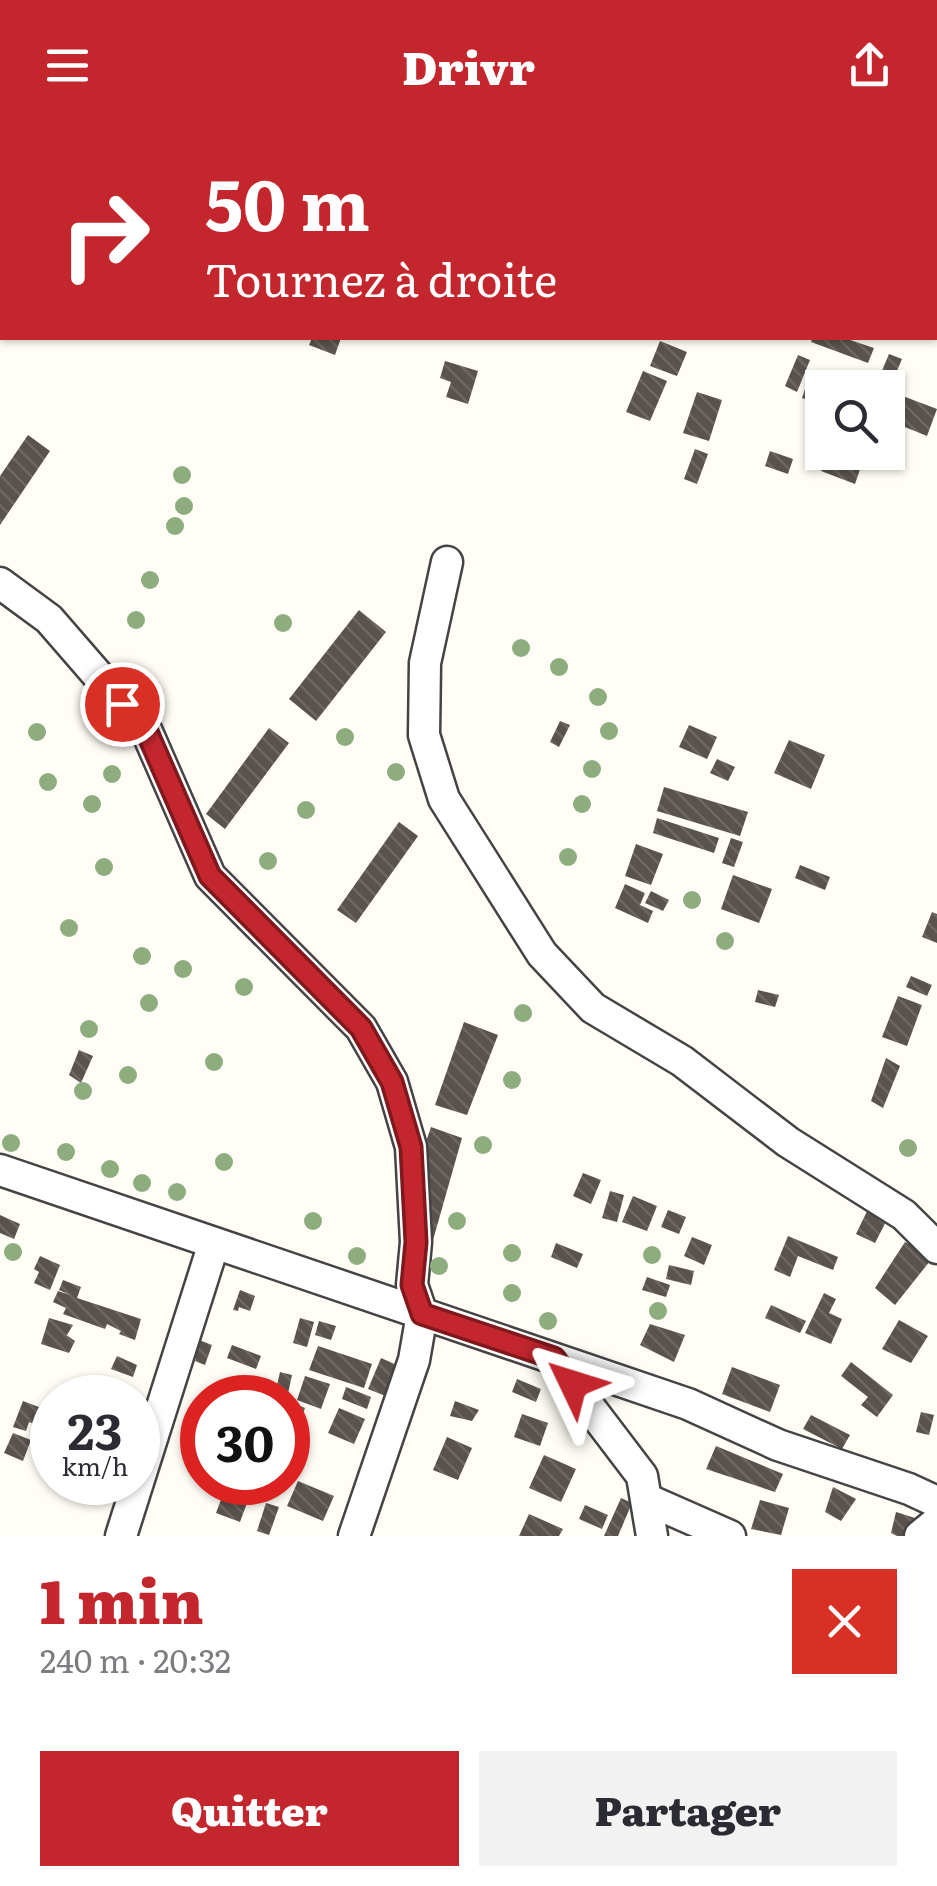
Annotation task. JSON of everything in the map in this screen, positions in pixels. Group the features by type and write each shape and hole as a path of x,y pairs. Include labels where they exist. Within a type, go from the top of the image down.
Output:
{"street":[{"path":"447,562 425,662 424,735 444,799 542,954 593,1008 682,1061 788,1142 904,1215 937,1248"},
{"path":"0,583 49,619 147,732 210,876 361,1028 392,1082 411,1147 416,1242 412,1285 422,1314 414,1360 354,1536"},
{"path":"0,1170 688,1404 778,1445 910,1489 937,1502"},
{"path":"121,1536 214,1243"},
{"path":"554,1358 642,1476 652,1536"},
{"path":"646,1500 730,1536"},
{"path":"920,1536 937,1522"}],"building":[{"path":"311,340 340,340 335,355 309,345"},
{"path":"850,340 874,348 868,363 811,342"},
{"path":"660,341 687,352 677,376 650,366"},
{"path":"889,354 902,359 897,370 882,370"},
{"path":"798,355 810,360 797,392 785,386"},
{"path":"445,361 478,371 468,404 446,397 451,382 440,378"},
{"path":"643,371 667,381 650,421 626,412"},
{"path":"697,392 722,400 709,441 683,433"},
{"path":"905,397 937,409 927,436 905,427"},
{"path":"28,435 50,451 0,525 0,476"},
{"path":"695,449 708,454 697,484 684,479"},
{"path":"770,451 793,459 788,474 765,466"},
{"path":"821,470 860,470 855,484"},
{"path":"359,610 386,632 316,721 289,699"},
{"path":"560,721 570,725 559,747 550,742"},
{"path":"689,725 717,737 707,759 679,747"},
{"path":"269,728 289,743 225,829 206,814"},
{"path":"789,740 825,755 811,789 774,773"},
{"path":"717,759 735,767 728,781 710,773"},
{"path":"664,787 748,812 740,836 657,811"},
{"path":"657,818 719,838 714,853 653,833"},
{"path":"399,822 418,836 356,923 337,910"},
{"path":"731,838 743,842 734,867 722,863"},
{"path":"636,844 663,854 651,885 625,876"},
{"path":"800,865 830,877 825,890 795,878"},
{"path":"733,875 772,889 759,923 721,909"},
{"path":"625,884 645,893 640,905 653,911 648,923 615,908"},
{"path":"651,891 669,900 663,911 645,903"},
{"path":"932,912 937,914 937,943 922,937"},
{"path":"911,976 932,985 927,996 906,987"},
{"path":"758,990 779,995 775,1007 755,1002"},
{"path":"898,996 922,1005 907,1046 882,1037"},
{"path":"464,1022 498,1035 467,1115 435,1105"},
{"path":"79,1050 93,1056 81,1083 69,1075"},
{"path":"886,1058 900,1066 883,1108 871,1101"},
{"path":"431,1127 462,1138 433,1240 398,1224"},
{"path":"583,1173 601,1180 591,1204 573,1196"},
{"path":"610,1191 624,1195 617,1222 602,1218"},
{"path":"633,1196 657,1206 647,1231 622,1222"},
{"path":"870,1205 890,1214 875,1243 856,1234"},
{"path":"668,1210 686,1217 679,1234 661,1227"},
{"path":"0,1215 20,1224 14,1239 0,1233"},
{"path":"788,1236 838,1257 833,1270 798,1256 790,1277 774,1270"},
{"path":"692,1237 712,1245 704,1265 684,1256"},
{"path":"905,1242 934,1256 895,1305 875,1288"},
{"path":"556,1243 583,1254 577,1268 551,1257"},
{"path":"40,1256 60,1265 50,1290 34,1283 39,1272 34,1269"},
{"path":"669,1265 694,1271 691,1285 666,1279"},
{"path":"647,1277 670,1285 666,1297 642,1290"},
{"path":"63,1280 81,1287 77,1298 141,1319 135,1340 107,1324 105,1329 63,1314 66,1308 53,1302 58,1291 70,1295 59,1290"},
{"path":"240,1290 255,1296 250,1311 239,1307 238,1311 233,1310"},
{"path":"824,1293 836,1299 829,1313 842,1319 831,1344 805,1333"},
{"path":"771,1305 806,1321 800,1333 765,1318"},
{"path":"49,1318 73,1325 65,1334 75,1341 69,1353 41,1344"},
{"path":"300,1318 314,1322 307,1347 293,1343"},
{"path":"899,1320 928,1336 911,1363 882,1349"},
{"path":"319,1321 336,1326 331,1340 315,1335"},
{"path":"650,1324 685,1335 674,1362 640,1345"},
{"path":"199,1340 212,1345 205,1365 189,1355"},
{"path":"232,1345 261,1356 256,1369 227,1358"},
{"path":"318,1346 372,1364 364,1388 309,1370"},
{"path":"117,1356 137,1365 134,1375 111,1369"},
{"path":"381,1358 406,1369 393,1399 368,1389"},
{"path":"851,1362 893,1395 877,1417 861,1405 868,1397 841,1376"},
{"path":"732,1367 780,1385 770,1412 722,1394"},
{"path":"310,1378 330,1384 321,1409 310,1405"},
{"path":"517,1379 541,1389 536,1402 512,1392"},
{"path":"346,1387 371,1397 367,1409 342,1399"},
{"path":"23,1401 30,1404 26,1431 13,1427"},
{"path":"455,1401 479,1410 472,1421 450,1416"},
{"path":"339,1408 365,1419 354,1444 328,1433"},
{"path":"921,1412 934,1415 929,1435 916,1432"},
{"path":"522,1414 548,1423 540,1446 514,1437"},
{"path":"811,1415 850,1435 842,1449 803,1429"},
{"path":"13,1433 30,1440 23,1461 4,1453"},
{"path":"447,1437 472,1448 458,1480 433,1470"},
{"path":"716,1446 783,1474 775,1492 706,1469"},
{"path":"544,1455 576,1469 561,1502 529,1488"},
{"path":"310,1486 334,1496 323,1521 287,1506 310,1505"},
{"path":"833,1487 856,1499 841,1521 825,1512"},
{"path":"621,1498 632,1503 618,1536 604,1536"},
{"path":"760,1500 789,1508 781,1535 751,1529"},
{"path":"219,1505 246,1505 240,1522 216,1513"},
{"path":"265,1505 279,1507 269,1535 257,1531"},
{"path":"585,1505 608,1515 602,1529 579,1519"},
{"path":"896,1512 915,1518 912,1536 891,1533"},
{"path":"529,1514 563,1529 559,1536 519,1536"}],"route":[{"path":"122,704 147,732 210,876 361,1028 392,1082 411,1147 416,1242 412,1285 422,1314 554,1358 573,1384"}]}
